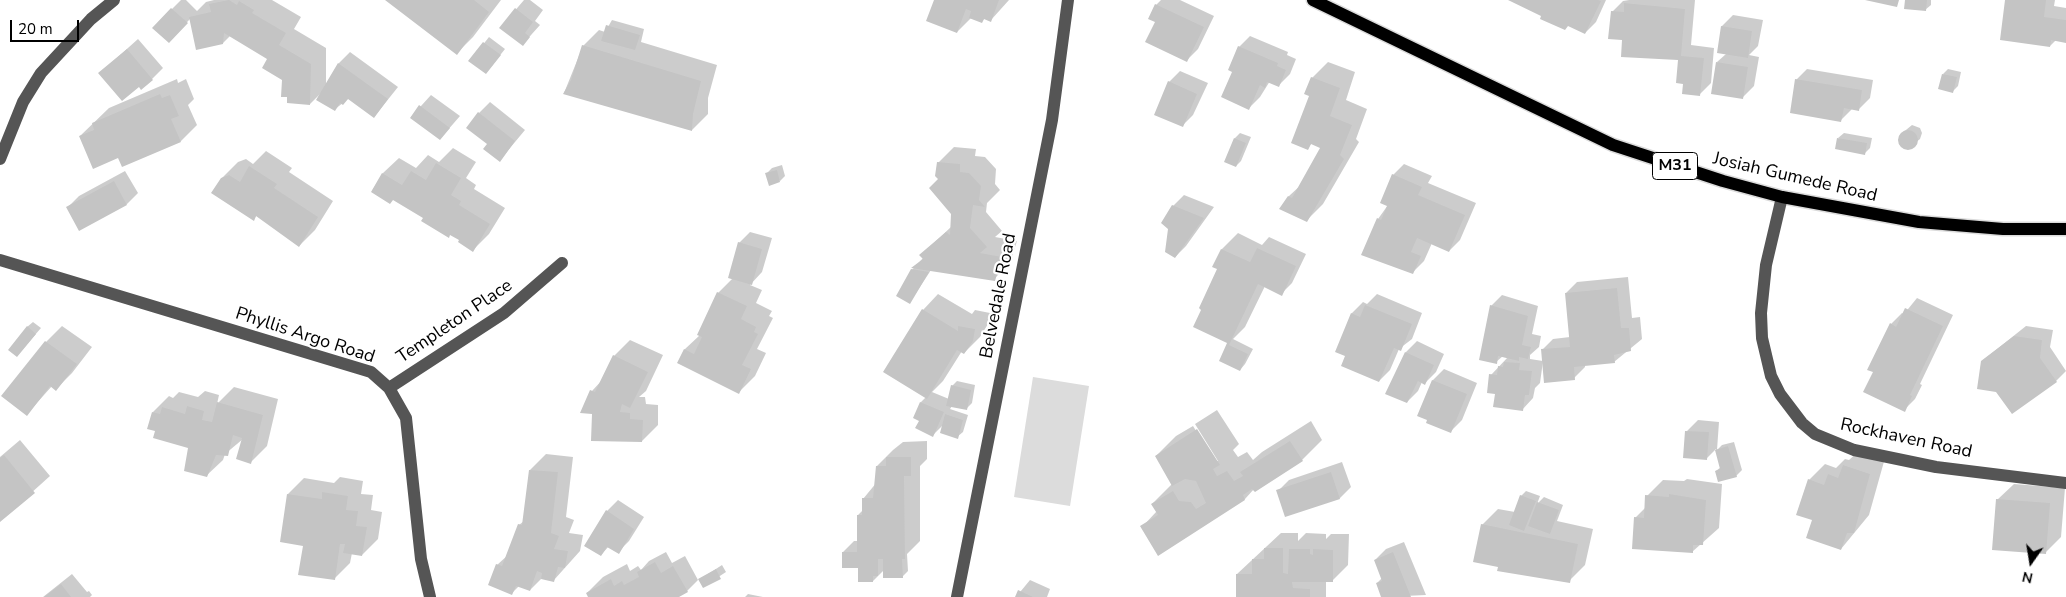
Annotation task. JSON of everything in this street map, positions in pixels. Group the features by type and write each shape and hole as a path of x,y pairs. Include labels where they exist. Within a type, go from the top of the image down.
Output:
{"main road":[{"name":"Josiah Gumede Road","path":"1312,0 1613,145 1723,181 1782,197 1874,215 1960,227 2066,229"}],"street":[{"path":"0,159 23,102 41,73 92,19 114,0"},
{"name":"Belvedale Road","path":"957,597 1052,120 1068,0"},
{"name":"Rockhaven Road","path":"1782,197 1766,265 1761,313 1762,338 1771,376 1780,394 1802,423 1815,434 1854,450 1936,467 2066,483"},
{"name":"Phyllis Argo Road","path":"0,260 370,372 388,388 406,418 422,558 430,597"},
{"name":"Templeton Place","path":"388,388 504,313 562,263"}],"shaded area":[{"path":"1033,377 1089,386 1070,506 1014,497"}],"building":[{"path":"229,0 237,5 239,1 254,10 252,13 286,33 279,45 311,64 310,105 287,103 287,97 281,97 282,80 262,68 267,59 224,33 223,44 196,50 189,17 211,12 209,4"},
{"path":"385,0 474,0 489,12 457,55"},
{"path":"934,0 999,0 991,22 984,19 982,23 969,18 971,11 966,9 957,33 926,21"},
{"path":"1508,0 1601,1 1585,34 1568,26 1565,30 1540,19 1541,16"},
{"path":"1865,0 1899,0 1897,7"},
{"path":"1905,0 1927,0 1926,11 1904,9"},
{"path":"2005,0 2046,0 2044,17 2066,20 2066,43 2051,40 2050,47 2000,40"},
{"path":"1624,3 1685,9 1681,56 1704,58 1700,96 1682,94 1683,84 1676,83 1678,60 1621,57 1622,40 1608,39 1611,11 1624,12"},
{"path":"1155,4 1204,27 1187,62 1145,42 1155,22 1148,19"},
{"path":"171,8 188,23 169,43 152,28"},
{"path":"515,8 533,22 525,33 530,37 523,46 499,28"},
{"path":"606,25 640,35 635,50 601,41"},
{"path":"1721,26 1752,31 1748,58 1717,53"},
{"path":"483,42 501,55 486,74 468,61"},
{"path":"582,45 701,81 693,114 692,131 563,94 571,80"},
{"path":"1238,46 1278,63 1277,66 1286,70 1279,87 1267,82 1265,88 1260,85 1249,110 1221,97 1232,72 1228,70"},
{"path":"127,49 153,80 141,90 139,87 122,101 98,73"},
{"path":"1716,62 1748,67 1743,99 1711,94"},
{"path":"338,63 388,99 374,118 348,99 343,105 340,103 335,111 316,100"},
{"path":"1942,74 1957,77 1953,93 1938,89"},
{"path":"1311,77 1340,88 1330,116 1352,125 1340,155 1344,159 1307,222 1279,209 1288,196 1292,198 1320,148 1311,144 1308,150 1291,143 1309,96 1304,94"},
{"path":"1795,79 1862,90 1859,111 1844,108 1841,122 1790,113"},
{"path":"1168,81 1197,94 1183,127 1154,115"},
{"path":"160,94 162,98 170,95 179,116 171,119 181,142 122,167 118,158 93,169 79,136 94,130 92,123"},
{"path":"419,105 450,128 440,140 410,118"},
{"path":"478,112 515,141 500,162 483,149 487,144 466,128"},
{"path":"1908,130 1915,133 1918,140 1915,147 1908,150 1901,147 1898,140 1901,133"},
{"path":"1234,138 1246,143 1236,167 1224,162"},
{"path":"1837,138 1867,143 1865,155 1835,149"},
{"path":"937,162 960,164 960,172 969,173 981,186 979,200 985,207 973,205 970,228 987,247 980,253 1002,257 995,281 911,268 923,259 919,255 946,232 950,235 951,214 929,188 938,179 935,176"},
{"path":"436,163 461,178 451,195 461,201 459,205 490,224 473,252 458,242 459,240 450,235 449,238 421,221 423,218 393,200 390,204 371,192 382,173 402,185 411,171 426,180"},
{"path":"249,166 277,184 274,188 318,217 299,247 256,216 254,221 211,193 221,178 229,175 240,182"},
{"path":"777,170 780,182 769,186 765,173"},
{"path":"1392,174 1422,187 1418,195 1465,215 1449,252 1417,238 1411,252 1421,256 1413,274 1361,255 1377,218 1381,220 1387,206 1380,203"},
{"path":"114,181 127,205 79,231 66,207"},
{"path":"1172,205 1204,218 1175,258 1165,252 1168,229 1161,223"},
{"path":"738,242 762,249 752,285 728,278"},
{"path":"1257,248 1296,266 1282,296 1258,284 1229,345 1248,354 1240,371 1219,361 1227,343 1193,327 1201,310 1199,308 1217,269 1212,267 1221,249 1250,262"},
{"path":"911,269 929,272 910,304 896,296"},
{"path":"1617,288 1621,328 1629,328 1631,351 1614,355 1615,363 1574,367 1575,380 1544,383 1541,349 1570,347 1565,293"},
{"path":"717,292 747,306 741,319 756,327 754,332 758,334 742,365 751,369 739,394 677,363 684,349 694,354 702,337 697,335"},
{"path":"1365,305 1412,324 1401,351 1394,348 1379,382 1341,366 1345,356 1335,352 1351,313 1360,317"},
{"path":"1490,305 1528,316 1522,345 1531,347 1528,359 1519,357 1519,361 1498,356 1497,364 1479,360"},
{"path":"1905,308 1943,326 1910,395 1912,396 1905,412 1863,392 1873,372 1867,370 1890,323 1896,327"},
{"path":"922,309 958,331 958,326 975,329 973,341 964,354 957,350 927,399 883,372"},
{"path":"27,326 36,334 17,357 8,350"},
{"path":"2014,336 2042,340 2040,358 2057,382 2012,414 1996,392 1977,389 1981,361"},
{"path":"45,341 77,364 56,391 50,386 27,416 1,396"},
{"path":"1405,352 1434,365 1425,385 1418,381 1407,403 1385,394"},
{"path":"613,355 648,372 630,408 622,404 620,412 630,413 630,419 643,420 642,442 591,441 592,414 580,413 590,390 595,392"},
{"path":"1504,362 1520,363 1519,370 1532,371 1529,395 1525,395 1523,411 1493,407 1495,394 1487,393 1489,374 1497,375 1498,366 1503,367"},
{"path":"1432,380 1467,394 1451,433 1426,423 1427,420 1417,416"},
{"path":"951,385 971,390 967,410 946,406"},
{"path":"217,402 263,415 251,464 236,459 242,438 233,435 228,456 216,455 207,477 184,471 188,448 153,438 155,431 147,429 152,412 160,414 162,407 185,414 187,406 204,411 202,420 212,422"},
{"path":"920,402 944,412 933,437 915,428 919,421 913,418"},
{"path":"945,414 963,420 958,439 940,433"},
{"path":"1197,429 1220,465 1213,469 1217,476 1227,471 1234,481 1243,476 1240,472 1290,441 1303,461 1255,492 1252,489 1243,495 1245,500 1158,556 1140,526 1158,515 1151,504 1173,491 1179,501 1191,502 1196,509 1206,503 1196,481 1185,479 1172,486 1155,456"},
{"path":"1685,431 1709,432 1707,460 1683,458"},
{"path":"1728,446 1737,477 1718,482 1715,471 1720,469 1715,450"},
{"path":"4,455 35,493 0,522 0,458"},
{"path":"886,457 911,457 911,476 904,476 905,559 902,559 903,578 883,578 883,559 878,559 878,576 873,576 873,582 858,582 858,568 842,568 842,552 857,552 857,515 862,515 862,498 873,498 876,466 886,466"},
{"path":"1843,465 1870,474 1854,533 1847,533 1841,550 1806,538 1812,520 1796,515 1808,479 1824,485 1828,474 1838,478"},
{"path":"529,470 558,472 551,533 559,536 554,549 568,551 565,568 558,567 554,582 541,579 542,573 537,571 530,591 516,586 512,595 488,585 496,564 502,566 518,524 522,525"},
{"path":"1331,472 1340,499 1285,517 1276,490"},
{"path":"322,492 348,496 346,510 358,511 356,526 367,527 362,556 343,553 345,544 340,544 335,580 298,575 303,546 280,542 287,494 322,499"},
{"path":"1669,494 1706,500 1703,545 1693,545 1693,553 1632,549 1634,517 1644,518 1645,495 1669,497"},
{"path":"1520,495 1536,501 1524,531 1509,525"},
{"path":"1996,499 2050,503 2046,554 1992,550"},
{"path":"1537,502 1559,510 1550,534 1528,526"},
{"path":"606,510 634,529 619,554 607,547 601,556 584,546"},
{"path":"1481,524 1578,544 1570,583 1497,571 1498,567 1473,562"},
{"path":"1264,548 1283,548 1283,573 1288,574 1289,549 1310,549 1310,554 1313,555 1313,549 1333,550 1333,582 1292,582 1293,588 1310,589 1310,597 1236,597 1236,574 1252,574 1252,559 1264,559"},
{"path":"1393,552 1411,597 1381,597 1376,583 1382,581 1374,560"},
{"path":"655,562 661,573 673,566 688,592 679,597 588,597 586,593 611,579 614,586 622,581 624,585 639,577 637,572"},
{"path":"716,569 721,579 703,588 698,579"},
{"path":"61,584 71,597 44,597"},
{"path":"1018,590 1033,597 1015,597"}]}
